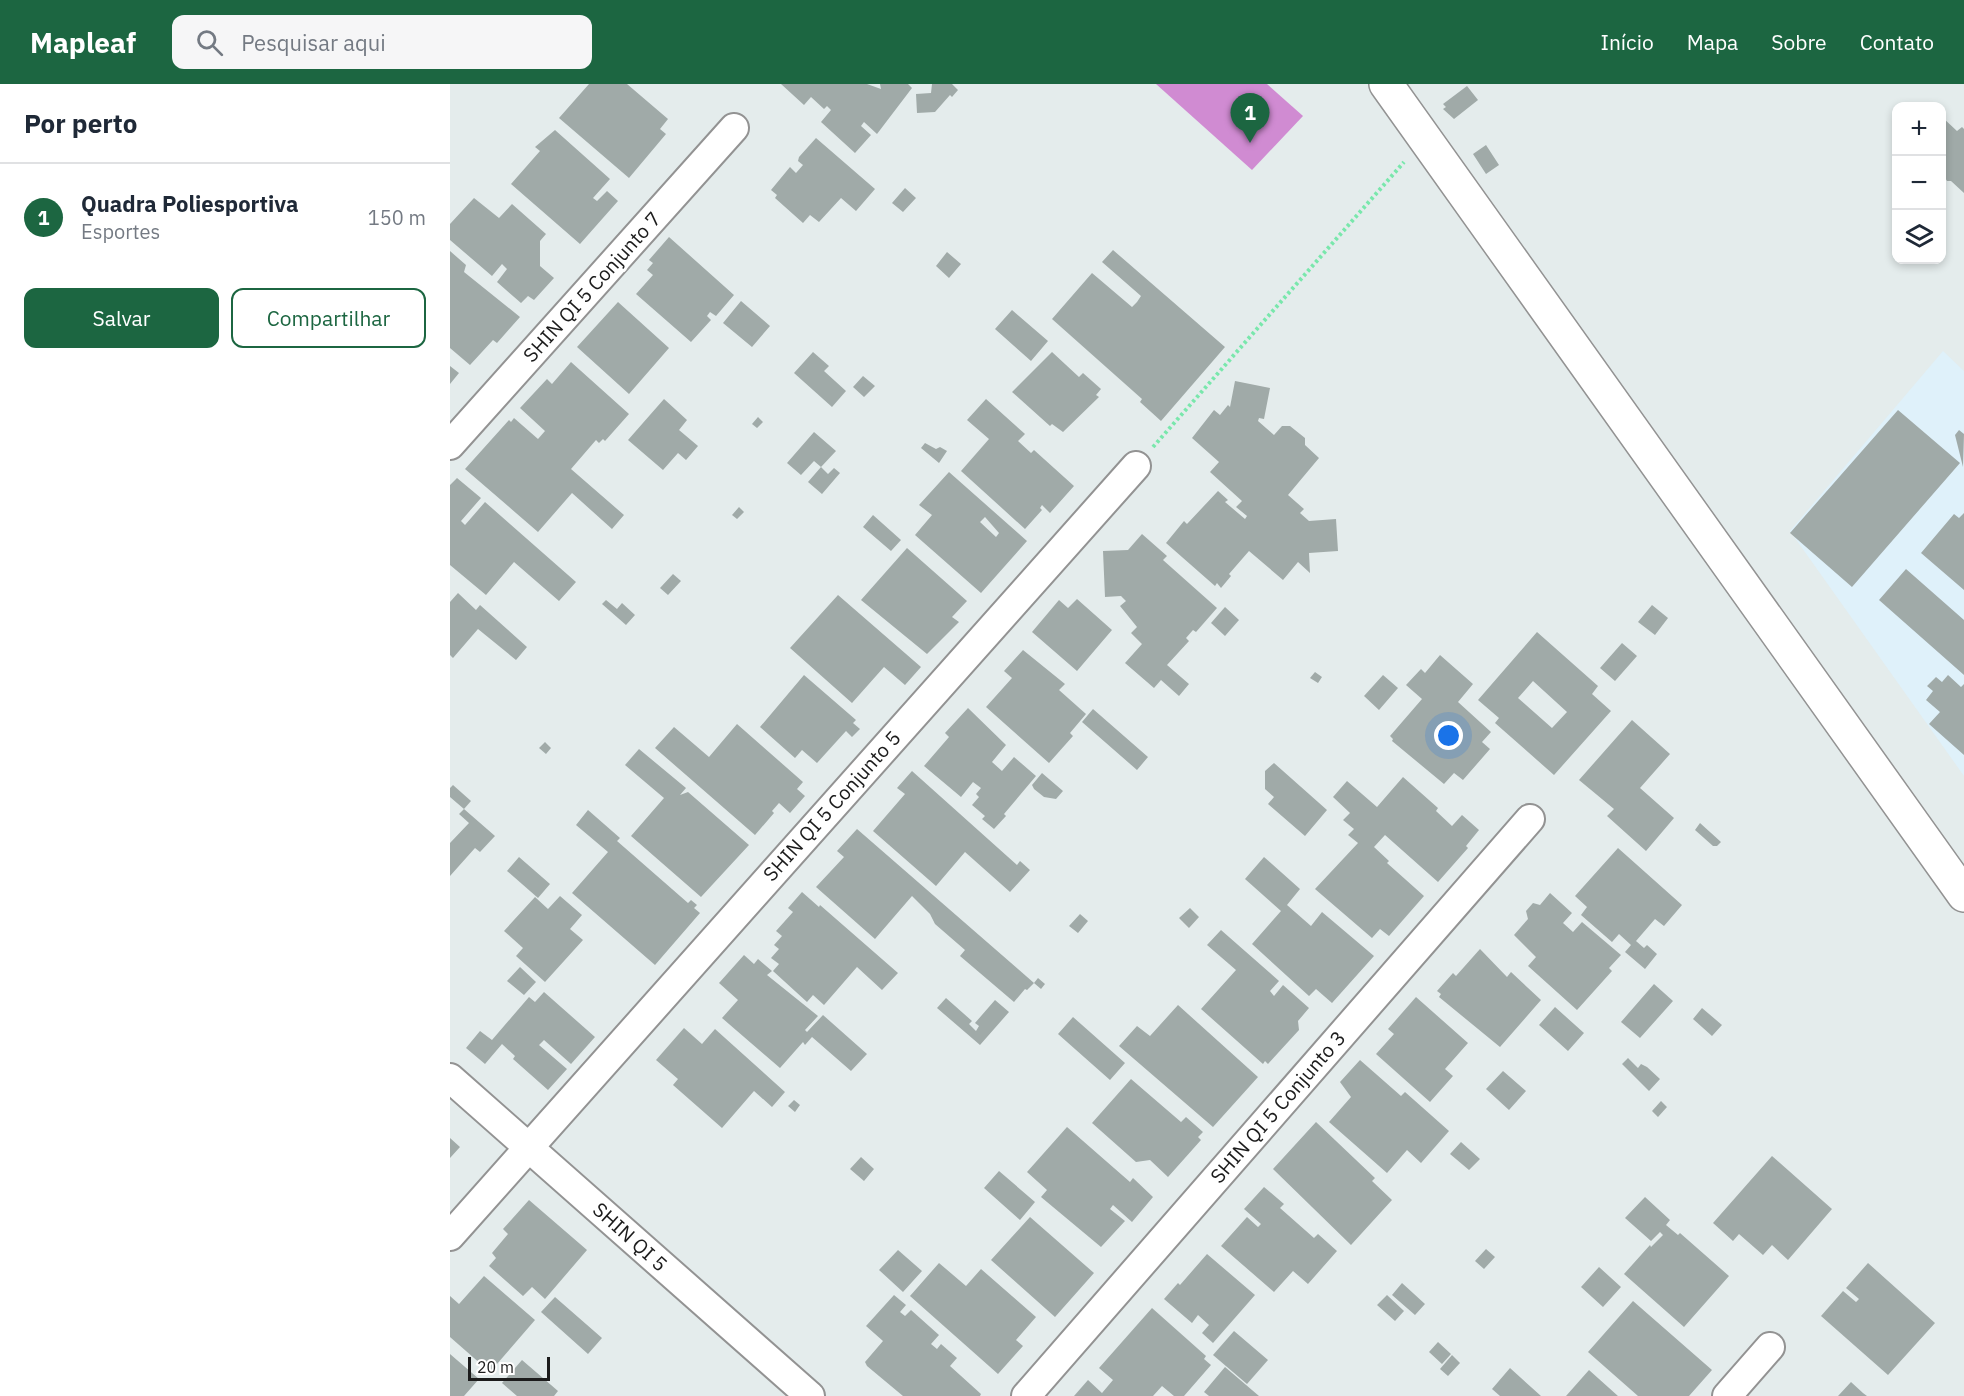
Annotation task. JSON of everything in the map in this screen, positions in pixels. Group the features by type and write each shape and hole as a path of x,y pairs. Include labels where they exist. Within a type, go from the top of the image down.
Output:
{"street":[{"path":"1386,84 1964,895"},
{"name":"SHIN QI 5 Conjunto 7","path":"450,445 734,128"},
{"name":"SHIN QI 5 Conjunto 5","path":"450,1236 1136,466"},
{"name":"SHIN QI 5 Conjunto 3","path":"1026,1396 1530,819"},
{"name":"SHIN QI 5","path":"450,1078 810,1396"},
{"path":"1727,1396 1770,1347"}],"path":[{"path":"1136,466 1424,139"}],"shaded area":[{"path":"1156,84 1267,84 1303,116 1252,170"},
{"path":"1943,351 1964,371 1964,776 1790,531"}],"building":[{"path":"589,84 627,84 668,119 660,129 666,134 629,178 559,118"},
{"path":"781,84 867,84 881,89 880,84 908,84 912,88 877,134 864,122 861,126 871,135 855,153 821,122 831,110 827,106 824,109 811,97 804,105"},
{"path":"932,84 952,84 958,90 952,97 950,95 935,112 917,113 916,94 931,93"},
{"path":"1467,86 1478,100 1454,119 1443,109 1446,107 1443,104"},
{"path":"1946,121 1957,131 1962,127 1964,129 1964,193 1951,181 1947,181"},
{"path":"555,130 610,179 593,198 597,201 607,191 618,201 580,244 511,184 540,151 535,147"},
{"path":"816,138 875,189 856,211 841,198 819,222 810,215 803,223 775,198 777,195 771,190 790,167 796,173 803,165 798,161 799,157"},
{"path":"1486,145 1499,165 1486,174 1473,154"},
{"path":"905,188 916,198 903,212 892,203"},
{"path":"474,198 499,218 512,204 546,234 540,241 540,266 554,278 534,300 528,296 521,303 497,282 507,269 502,264 492,276 450,240 450,224"},
{"path":"669,237 734,295 716,316 710,312 707,316 711,320 691,342 636,294 653,275 647,270 653,263 649,260"},
{"path":"1113,250 1225,347 1161,421 1140,402 1142,399 1052,319 1092,273 1132,307 1137,302 1141,296 1102,262"},
{"path":"450,251 466,265 464,272 520,317 497,343 493,340 470,365 450,348"},
{"path":"947,252 961,264 949,278 936,266"},
{"path":"741,301 770,326 752,347 723,323"},
{"path":"618,302 669,348 629,394 577,347"},
{"path":"1012,310 1048,341 1031,361 995,329"},
{"path":"813,352 829,366 824,371 846,391 832,407 794,373"},
{"path":"1052,352 1079,377 1083,373 1101,389 1096,395 1099,397 1063,432 1052,424 1050,426 1012,392"},
{"path":"571,362 629,414 605,441 603,439 599,443 596,440 571,469 624,515 612,529 572,493 538,532 465,469 509,420 511,422 514,418 538,439 545,431 520,408 547,379 552,384"},
{"path":"450,366 459,373 450,384"},
{"path":"863,376 875,386 864,397 853,387"},
{"path":"1235,381 1270,388 1264,419 1259,418 1258,421 1274,435 1282,426 1290,426 1305,438 1305,445 1319,458 1288,495 1304,509 1300,513 1309,521 1336,519 1338,551 1309,553 1310,573 1298,562 1283,580 1249,551 1229,574 1231,576 1221,588 1217,583 1215,586 1166,543 1184,521 1187,524 1218,491 1228,500 1225,502 1245,519 1247,516 1236,507 1242,501 1210,472 1219,462 1192,438 1214,410 1220,415 1228,405 1230,407"},
{"path":"664,399 687,420 679,430 698,446 686,460 678,453 663,470 628,440"},
{"path":"986,399 1025,434 1018,441 1031,453 1034,450 1074,486 1050,513 1042,505 1040,508 1042,510 1025,529 961,471 989,439 967,420"},
{"path":"1898,410 1960,463 1852,587 1790,533"},
{"path":"758,417 763,422 757,428 752,424"},
{"path":"1959,430 1964,434 1963,467 1955,435"},
{"path":"814,432 836,451 821,467 814,461 801,475 787,463"},
{"path":"925,443 936,449 940,447 947,451 939,463 921,448"},
{"path":"821,467 828,474 834,468 840,473 822,494 808,482"},
{"path":"949,472 1027,541 981,593 915,535 932,515 919,505","holes":["985,517 999,533 996,537 980,522"]},
{"path":"457,478 481,498 461,521 465,525 485,502 576,582 559,601 514,562 486,595 450,565 450,485"},
{"path":"739,507 744,512 737,519 732,515"},
{"path":"1964,513 1964,590 1921,553 1954,514 1959,518"},
{"path":"873,515 901,540 891,551 863,527"},
{"path":"1142,534 1167,556 1163,560 1217,608 1196,632 1193,630 1186,638 1189,641 1167,665 1189,684 1179,696 1161,680 1154,688 1125,663 1142,644 1131,633 1137,627 1120,606 1126,601 1121,596 1105,597 1103,551 1128,550"},
{"path":"907,548 967,601 952,617 959,622 927,654 861,600"},
{"path":"1906,569 1964,620 1964,675 1879,600"},
{"path":"673,574 681,581 668,595 660,588"},
{"path":"458,593 476,610 480,605 527,647 516,660 478,629 453,658 450,655 450,602"},
{"path":"838,595 921,667 905,685 884,667 852,703 790,648"},
{"path":"1077,599 1112,630 1077,671 1032,632 1059,600 1068,608"},
{"path":"606,600 617,609 622,603 635,615 626,625 602,604"},
{"path":"1652,605 1668,618 1655,635 1638,622"},
{"path":"1225,607 1239,620 1225,636 1211,623"},
{"path":"1537,632 1598,686 1592,694 1611,711 1554,775 1495,723 1499,718 1478,700","holes":["1533,681 1567,712 1552,728 1518,698"]},
{"path":"1622,643 1637,656 1615,681 1600,668"},
{"path":"1023,650 1065,684 1059,690 1086,714 1070,733 1073,736 1049,763 986,707 1012,678 1004,671"},
{"path":"1440,655 1473,684 1458,702 1491,732 1482,742 1490,749 1463,780 1454,773 1444,784 1392,741 1390,736 1422,699 1406,685 1421,669 1425,673"},
{"path":"1315,672 1322,677 1318,683 1310,678"},
{"path":"804,675 856,720 853,723 860,729 852,737 846,731 817,763 802,750 795,758 760,727"},
{"path":"1383,675 1398,688 1379,710 1364,696"},
{"path":"1948,675 1961,687 1964,684 1964,755 1929,724 1940,712 1926,700 1933,691 1927,686 1936,677 1942,682"},
{"path":"968,708 1006,745 992,762 1002,771 1014,757 1036,776 994,829 982,819 985,816 972,805 979,797 976,794 981,788 973,782 961,797 924,766 949,737 945,733"},
{"path":"1093,709 1148,757 1137,770 1082,722"},
{"path":"1632,720 1670,754 1640,788 1674,818 1646,851 1607,816 1614,809 1579,780"},
{"path":"737,724 803,782 797,789 805,796 790,813 779,803 772,811 774,813 755,835 655,748 674,727 709,757"},
{"path":"545,742 551,748 546,754 539,748"},
{"path":"639,749 686,788 680,795 688,792 749,845 701,897 631,836 664,798 625,765"},
{"path":"1274,763 1327,810 1305,836 1268,804 1274,797 1265,789 1265,771"},
{"path":"912,771 1017,865 1020,861 1030,870 1010,892 965,852 936,886 873,831 905,794 897,788"},
{"path":"1042,773 1063,791 1056,799 1044,797 1034,789 1032,785"},
{"path":"1403,777 1438,808 1436,811 1452,826 1462,815 1479,830 1466,846 1468,848 1438,882 1385,835 1374,847 1389,861 1387,863 1424,896 1389,936 1380,929 1372,938 1315,889 1358,843 1348,835 1354,829 1343,820 1350,813 1333,797 1347,781 1377,807"},
{"path":"453,785 471,801 464,809 450,797 450,788"},
{"path":"464,809 495,836 480,852 475,848 450,876 450,843 469,823 459,814"},
{"path":"588,810 620,838 617,841 688,903 691,900 697,905 694,908 700,913 655,965 572,893 608,852 576,825"},
{"path":"1700,823 1721,842 1717,846 1713,846 1695,830"},
{"path":"857,829 1034,983 1027,990 1025,989 1014,1002 960,956 965,950 935,924 930,914 912,896 875,939 816,887 844,857 837,851"},
{"path":"1618,848 1682,905 1664,926 1655,919 1636,941 1644,948 1647,945 1657,954 1645,969 1625,952 1631,945 1619,934 1612,942 1581,915 1587,907 1575,896"},
{"path":"519,857 550,884 538,898 507,871"},
{"path":"1264,857 1300,889 1287,905 1311,926 1322,912 1374,956 1332,1003 1316,989 1309,996 1252,944 1281,911 1245,879"},
{"path":"802,892 898,973 882,990 857,967 824,1005 813,995 807,1002 773,971 779,964 771,958 779,949 774,945 782,936 776,931 793,912 788,908"},
{"path":"1550,893 1572,913 1563,923 1573,932 1582,922 1621,955 1609,968 1612,971 1577,1010 1528,966 1536,957 1514,935 1528,919 1526,911 1533,903 1540,905"},
{"path":"560,896 582,915 570,929 583,940 545,982 516,956 523,948 504,931 535,897 548,909"},
{"path":"1190,908 1199,917 1189,928 1179,918"},
{"path":"1080,914 1088,921 1078,933 1069,926"},
{"path":"1221,930 1279,981 1270,991 1274,996 1283,985 1309,1008 1298,1021 1299,1030 1268,1064 1265,1061 1263,1064 1201,1009 1236,970 1207,945"},
{"path":"1480,949 1507,977 1511,972 1541,1000 1500,1047 1439,997 1441,994 1437,991 1453,973 1456,976"},
{"path":"744,955 754,964 758,959 772,971 767,975 818,1016 805,1030 807,1032 823,1015 867,1054 851,1071 812,1037 805,1045 803,1042 780,1068 722,1018 738,1000 719,983"},
{"path":"520,967 536,982 524,995 507,981"},
{"path":"1038,978 1045,984 1041,989 1034,983"},
{"path":"1654,984 1673,1001 1640,1038 1621,1022"},
{"path":"544,992 595,1037 571,1064 544,1040 539,1045 567,1069 548,1090 513,1059 515,1056 502,1044 485,1064 466,1048 480,1031 492,1040 529,997 535,1002"},
{"path":"1416,997 1468,1043 1445,1069 1453,1076 1430,1102 1376,1054 1394,1034 1388,1029"},
{"path":"946,998 972,1021 969,1024 976,1031 979,1026 975,1023 995,1000 1009,1012 980,1045 937,1008"},
{"path":"1178,1005 1258,1077 1213,1127 1119,1046 1137,1026 1150,1036"},
{"path":"1555,1007 1584,1033 1568,1051 1539,1025"},
{"path":"1702,1008 1722,1025 1712,1036 1693,1019"},
{"path":"1073,1017 1125,1063 1110,1080 1058,1034"},
{"path":"684,1028 702,1044 715,1029 785,1092 772,1107 754,1091 722,1128 673,1085 678,1079 656,1060"},
{"path":"1628,1058 1638,1068 1641,1064 1647,1067 1660,1079 1649,1091 1622,1064"},
{"path":"1360,1060 1401,1096 1405,1092 1449,1131 1421,1163 1407,1150 1387,1173 1329,1122 1351,1097 1340,1082"},
{"path":"1503,1071 1526,1091 1509,1110 1486,1089"},
{"path":"1131,1079 1181,1122 1186,1117 1203,1132 1198,1137 1201,1140 1168,1177 1150,1160 1136,1162 1092,1123"},
{"path":"794,1100 800,1105 795,1112 788,1106"},
{"path":"1661,1101 1667,1107 1658,1117 1652,1111"},
{"path":"1316,1122 1375,1178 1372,1181 1392,1200 1351,1245 1273,1169"},
{"path":"1067,1127 1130,1182 1133,1178 1153,1197 1132,1222 1113,1205 1110,1209 1125,1221 1101,1247 1041,1197 1047,1190 1027,1172"},
{"path":"450,1138 460,1147 450,1158"},
{"path":"1461,1142 1480,1159 1469,1170 1450,1154"},
{"path":"1772,1156 1832,1209 1788,1260 1772,1245 1763,1255 1739,1234 1733,1241 1713,1223"},
{"path":"861,1157 874,1169 864,1181 850,1169"},
{"path":"999,1171 1035,1202 1020,1220 984,1188"},
{"path":"1264,1187 1284,1204 1280,1208 1314,1238 1318,1234 1337,1251 1308,1284 1293,1271 1274,1292 1221,1246 1247,1217 1258,1227 1261,1224 1244,1209"},
{"path":"1645,1197 1670,1220 1666,1225 1678,1235 1680,1233 1729,1276 1684,1327 1624,1274 1650,1245 1651,1247 1663,1235 1660,1232 1651,1241 1625,1218"},
{"path":"529,1200 587,1250 545,1299 532,1287 523,1296 489,1266 496,1258 492,1253 508,1234 503,1229"},
{"path":"1030,1217 1094,1273 1055,1317 991,1260"},
{"path":"1486,1249 1495,1257 1484,1269 1475,1261"},
{"path":"898,1250 922,1271 903,1292 879,1270"},
{"path":"1207,1254 1255,1295 1213,1343 1202,1333 1209,1325 1198,1315 1192,1323 1164,1299 1178,1283 1180,1285"},
{"path":"939,1263 966,1286 981,1269 1036,1317 1016,1340 1023,1346 998,1374 910,1296"},
{"path":"1868,1263 1935,1323 1888,1375 1821,1316 1843,1291 1856,1302 1859,1299 1846,1288"},
{"path":"1599,1267 1621,1287 1603,1307 1581,1287"},
{"path":"484,1276 535,1320 490,1372 450,1337 450,1296 459,1304"},
{"path":"1402,1283 1425,1304 1415,1315 1392,1295"},
{"path":"894,1295 906,1305 900,1312 905,1316 911,1310 939,1335 931,1344 937,1349 941,1344 957,1358 950,1366 981,1394 980,1396 903,1396 867,1366 865,1362 883,1341 866,1326"},
{"path":"1387,1295 1404,1311 1395,1321 1377,1305"},
{"path":"555,1297 602,1338 588,1354 541,1312"},
{"path":"1633,1301 1712,1370 1689,1396 1638,1396 1588,1352"},
{"path":"1152,1308 1206,1356 1204,1359 1211,1365 1184,1396 1174,1396 1162,1386 1153,1396 1074,1396 1088,1380 1102,1393 1113,1380 1099,1368"},
{"path":"1234,1331 1268,1360 1247,1384 1213,1355"},
{"path":"1438,1342 1451,1354 1442,1364 1429,1352"},
{"path":"450,1354 479,1379 464,1396 450,1396"},
{"path":"1452,1355 1460,1363 1448,1376 1440,1369"},
{"path":"522,1360 558,1391 554,1396 517,1396 502,1383"},
{"path":"1225,1367 1259,1396 1209,1396 1204,1392"},
{"path":"1510,1368 1541,1396 1500,1396 1492,1389"},
{"path":"1589,1370 1618,1396 1566,1396"},
{"path":"1851,1382 1863,1393 1867,1396 1838,1396"}],"place":[{"name":"Quadra Poliesportiva","path":"1250,143"}]}
